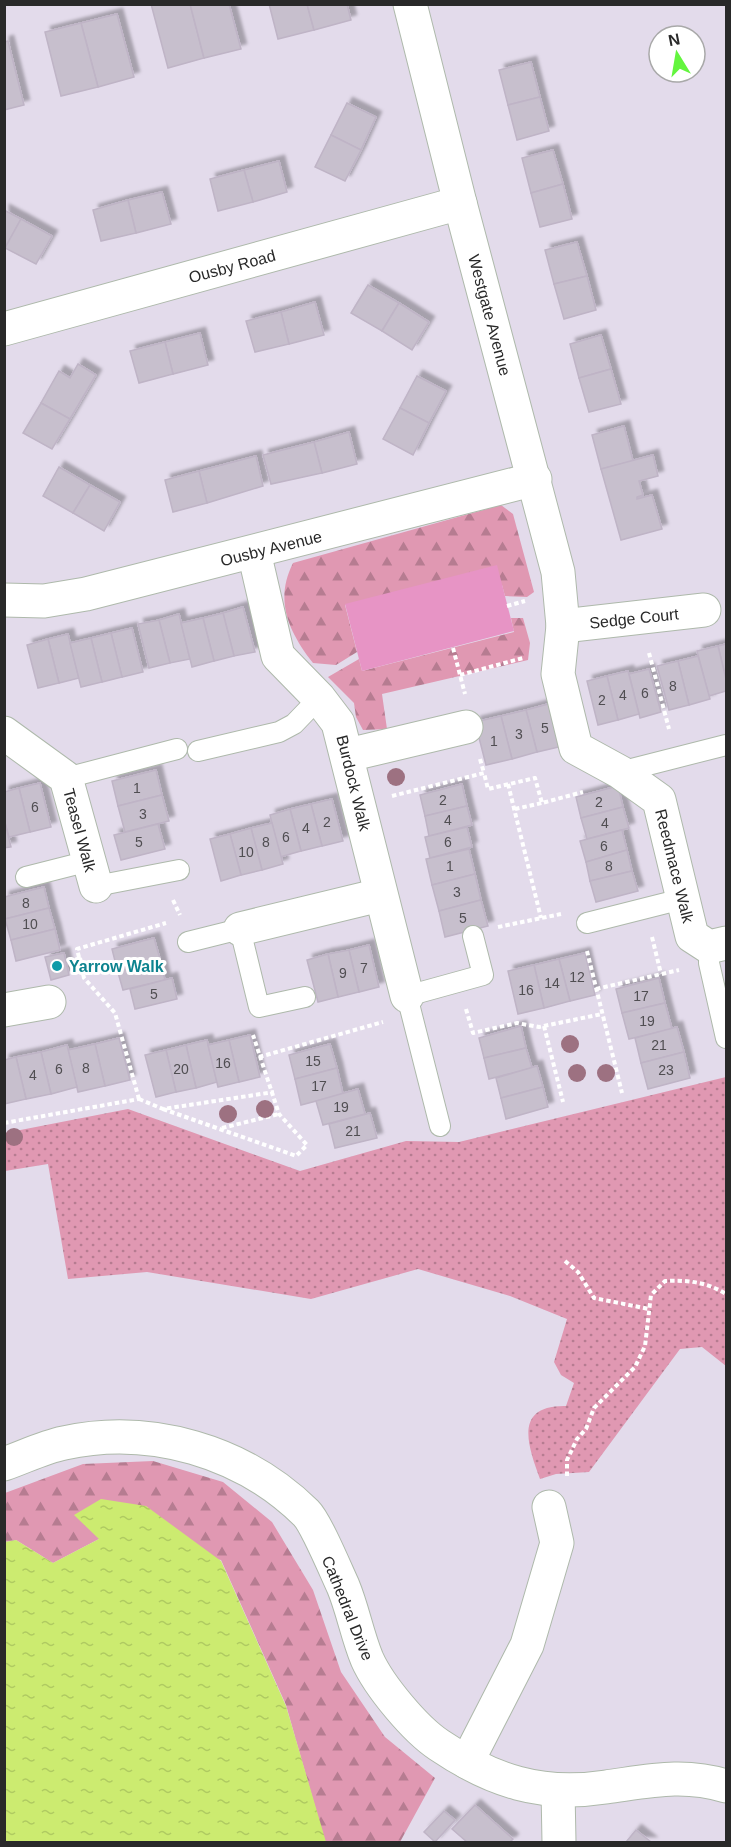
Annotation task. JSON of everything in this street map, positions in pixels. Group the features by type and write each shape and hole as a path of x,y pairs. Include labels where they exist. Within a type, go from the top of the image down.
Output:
{"street":[{"name":"Westgate Avenue","path":"411,4 460,203 558,572 562,641"},
{"name":"Ousby Road","path":"4,328 460,203"},
{"name":"Ousby Avenue","path":"4,600 44,601 86,594 535,479"},
{"name":"Burdock Walk","path":"254,552 278,656 319,698 338,723 348,755 380,895 409,1005"},
{"name":"Sedge Court","path":"562,641 639,617 704,610"},
{"name":"Reedmace Walk","path":"562,641 558,674 576,748 620,772 659,800 692,936 715,951"},
{"path":"348,755 466,727"},
{"name":"Teasel Walk","path":"4,733 66,778 92,874"},
{"path":"240,929 380,895"},
{"path":"4,1011 49,1002"},
{"name":"Cathedral Drive","path":"4,1464 64,1443 134,1435 197,1447 254,1473 308,1515 343,1587 368,1661 404,1714 437,1744 509,1783 558,1790 603,1788 666,1777 711,1781 726,1786"},
{"path":"467,1762 527,1645 557,1543 549,1507"},
{"path":"558,1790 559,1842"}],"lane":[{"path":"198,751 279,732 294,724 319,698"},
{"path":"620,772 726,744"},
{"path":"66,778 177,749"},
{"path":"26,877 179,870"},
{"path":"587,923 682,898"},
{"path":"188,942 240,929 259,1007 305,997"},
{"path":"440,1126 409,1005 459,982 483,975 480,933"},
{"path":"715,951 726,1038"}],"path":[{"path":"639,617 677,758"},
{"path":"453,648 460,675 532,656 562,641"},
{"path":"515,809 611,784 620,772"},
{"path":"360,804 484,773 488,789 534,778 542,803"},
{"path":"508,784 541,918"},
{"path":"645,908 661,974"},
{"path":"480,933 567,912"},
{"path":"139,1099 115,1013 84,978 77,949 182,919 188,942"},
{"path":"586,946 622,1093"},
{"path":"596,989 661,974 715,951"},
{"path":"459,982 473,1033 517,1023 544,1026 602,1014"},
{"path":"259,1057 409,1005"},
{"path":"4,1123 139,1099 296,1156 307,1144 279,1114 274,1092 259,1057 250,1020 259,1007"},
{"path":"544,1026 563,1102"},
{"path":"163,1109 274,1092"},
{"path":"222,1128 279,1114"},
{"path":"566,1261 578,1272 594,1298 649,1309"},
{"path":"549,1507 567,1480 567,1460 577,1439 586,1429 594,1408 635,1367 645,1346 651,1295 665,1281 687,1280 714,1286 726,1294"}],"green space":[{"path":"501,505 513,514 534,592 527,597 505,596 502,585 345,605 357,652 336,665 313,663 297,640 287,616 285,590 293,563"},
{"path":"511,618 523,618 530,643 528,660 382,694 387,729 363,730 356,717 354,703 328,677 359,659 362,671 514,632"},
{"path":"726,1077 726,1366 702,1347 680,1349 589,1472 556,1474 540,1479 531,1453 529,1429 531,1419 538,1412 549,1407 566,1406 574,1383 561,1375 554,1362 567,1319 510,1296 418,1269 311,1299 147,1272 68,1279 48,1164 5,1171 5,1133 128,1109 300,1171 406,1141 459,1142"},
{"path":"153,1461 223,1482 272,1522 313,1590 341,1672 385,1737 435,1778 400,1842 325,1842 286,1705 221,1560 99,1539 53,1563 16,1540 5,1542 5,1493 83,1464"}],"shaded area":[{"path":"497,565 514,631 362,671 345,604"}],"water":[{"path":"101,1499 146,1506 221,1561 286,1706 326,1842 5,1842 5,1542 16,1540 53,1563 99,1539 74,1515"}],"building":[{"path":"151,4 190,4 204,58 168,68"},
{"path":"190,4 229,4 241,49 204,58"},
{"path":"269,4 307,4 314,30 278,39"},
{"path":"307,4 347,4 351,20 314,30"},
{"path":"117,14 134,77 98,87 81,23"},
{"path":"81,23 98,87 61,96 45,32"},
{"path":"8,41 24,105 4,110 4,42"},
{"path":"531,62 540,97 508,105 499,70"},
{"path":"540,97 549,131 517,140 508,105"},
{"path":"347,103 376,117 361,150 331,135"},
{"path":"331,135 361,150 345,181 315,167"},
{"path":"553,150 563,184 531,193 522,158"},
{"path":"279,161 287,192 253,202 244,170"},
{"path":"244,170 253,202 218,211 210,179"},
{"path":"563,184 572,219 540,227 531,193"},
{"path":"162,192 171,224 136,233 128,200"},
{"path":"128,200 136,233 101,241 93,210"},
{"path":"4,210 21,219 5,248 4,247"},
{"path":"21,219 52,236 36,264 5,248"},
{"path":"577,242 587,276 554,284 545,250"},
{"path":"587,276 596,310 564,319 554,284"},
{"path":"368,285 399,303 382,331 351,313"},
{"path":"315,302 324,335 289,344 281,312"},
{"path":"399,303 429,322 412,350 382,331"},
{"path":"281,312 289,344 255,352 246,321"},
{"path":"200,333 208,365 173,374 165,342"},
{"path":"601,335 611,369 579,378 570,344"},
{"path":"165,342 173,374 139,383 130,351"},
{"path":"78,364 96,375 70,419 41,403 59,371 70,378"},
{"path":"611,369 621,404 589,412 579,378"},
{"path":"417,376 446,391 429,423 400,408"},
{"path":"41,403 70,419 52,449 23,433"},
{"path":"400,408 429,423 413,455 383,439"},
{"path":"624,426 633,461 601,469 592,435"},
{"path":"349,432 357,464 322,473 314,442"},
{"path":"314,442 322,473 271,484 263,455"},
{"path":"653,455 658,476 639,481 643,495 637,499 652,495 662,529 621,540 601,469"},
{"path":"256,456 263,486 207,503 199,471"},
{"path":"59,467 90,485 73,513 43,496"},
{"path":"199,471 207,503 173,512 165,480"},
{"path":"90,485 120,502 104,531 73,513"},
{"path":"243,607 255,652 234,656 223,613"},
{"path":"223,613 234,656 214,661 203,618"},
{"path":"179,614 190,659 170,663 159,620"},
{"path":"203,618 214,661 192,667 181,623"},
{"path":"159,620 170,663 149,668 138,624"},
{"path":"132,628 143,672 122,677 111,633"},
{"path":"111,633 122,677 102,682 91,638"},
{"path":"68,634 79,678 59,683 48,639"},
{"path":"91,638 102,682 81,687 70,643"},
{"path":"48,639 59,683 38,688 27,645"},
{"path":"726,644 726,679 718,646"},
{"path":"718,646 726,679 726,691 709,696 697,651"},
{"path":"698,656 710,699 689,705 678,661"},
{"path":"678,661 689,705 669,710 657,666"},
{"path":"649,669 661,712 640,718 629,674"},
{"path":"628,671 639,714 618,720 607,676"},
{"path":"607,676 618,720 598,725 587,681"},
{"path":"552,703 563,746 537,752 526,710"},
{"path":"526,710 537,752 512,759 501,716"},
{"path":"501,716 512,759 486,765 475,722"},
{"path":"156,770 162,795 118,806 112,781"},
{"path":"40,783 51,827 30,832 19,788"},
{"path":"462,784 467,806 425,816 420,795"},
{"path":"618,786 623,807 581,818 576,797"},
{"path":"19,788 30,832 9,837 4,819 4,792"},
{"path":"162,795 169,821 125,832 118,806"},
{"path":"332,799 343,841 322,846 311,804"},
{"path":"311,804 322,846 301,851 290,809"},
{"path":"467,806 472,825 429,836 425,816"},
{"path":"623,807 629,828 587,839 581,818"},
{"path":"290,809 301,851 280,857 270,815"},
{"path":"4,819 11,847 4,848"},
{"path":"272,823 283,864 262,870 251,828"},
{"path":"158,824 165,849 121,860 114,835"},
{"path":"467,827 472,847 430,858 425,837"},
{"path":"251,828 262,870 241,875 230,834"},
{"path":"622,830 627,850 586,862 580,841"},
{"path":"230,834 241,875 221,881 210,839"},
{"path":"469,849 475,874 432,885 426,859"},
{"path":"627,850 632,871 590,881 586,862"},
{"path":"632,871 638,891 596,902 590,881"},
{"path":"475,874 481,900 439,911 432,885"},
{"path":"44,887 49,908 5,919 4,897"},
{"path":"481,900 488,926 445,937 439,911"},
{"path":"49,908 55,929 11,940 5,919"},
{"path":"55,929 60,950 16,961 11,940"},
{"path":"154,938 160,959 117,969 112,949"},
{"path":"369,945 379,987 359,992 349,950"},
{"path":"349,950 359,992 338,997 328,954"},
{"name":"Yarrow Walk","path":"64,953 69,975 51,980 45,957"},
{"path":"585,953 595,995 570,1001 559,959"},
{"path":"328,954 338,997 318,1002 307,960"},
{"path":"160,959 165,980 123,990 117,969"},
{"path":"559,959 570,1001 544,1008 534,965"},
{"path":"534,965 544,1008 518,1014 508,971"},
{"path":"172,978 177,999 135,1009 130,989"},
{"path":"659,978 665,1003 622,1013 616,989"},
{"path":"665,1003 672,1029 629,1039 622,1013"},
{"path":"521,1026 526,1048 484,1058 479,1038"},
{"path":"677,1027 684,1052 641,1063 635,1038"},
{"path":"250,1035 260,1077 239,1082 229,1040"},
{"path":"119,1038 130,1080 105,1086 95,1044"},
{"path":"207,1040 217,1082 196,1088 186,1045"},
{"path":"229,1040 239,1082 218,1087 208,1045"},
{"path":"95,1044 105,1086 78,1092 68,1050"},
{"path":"330,1044 337,1068 295,1079 289,1055"},
{"path":"67,1045 77,1087 51,1094 41,1052"},
{"path":"186,1045 196,1088 176,1092 166,1050"},
{"path":"526,1048 532,1068 489,1079 484,1058"},
{"path":"166,1050 176,1092 156,1097 145,1055"},
{"path":"41,1052 51,1094 26,1099 16,1057"},
{"path":"684,1052 690,1078 648,1089 641,1063"},
{"path":"16,1057 26,1099 4,1104 4,1060"},
{"path":"537,1066 543,1087 501,1098 496,1078"},
{"path":"337,1068 343,1094 301,1105 295,1079"},
{"path":"543,1087 548,1107 506,1119 501,1098"},
{"path":"358,1089 365,1114 323,1125 316,1101"},
{"path":"370,1113 377,1138 335,1148 329,1124"},
{"path":"475,1805 513,1839 510,1842 467,1842 452,1829"},
{"path":"444,1811 455,1820 435,1842 424,1832"},
{"path":"636,1830 651,1842 626,1842"}],"place":[{"name":"Yarrow Walk","path":"57,966"}]}
